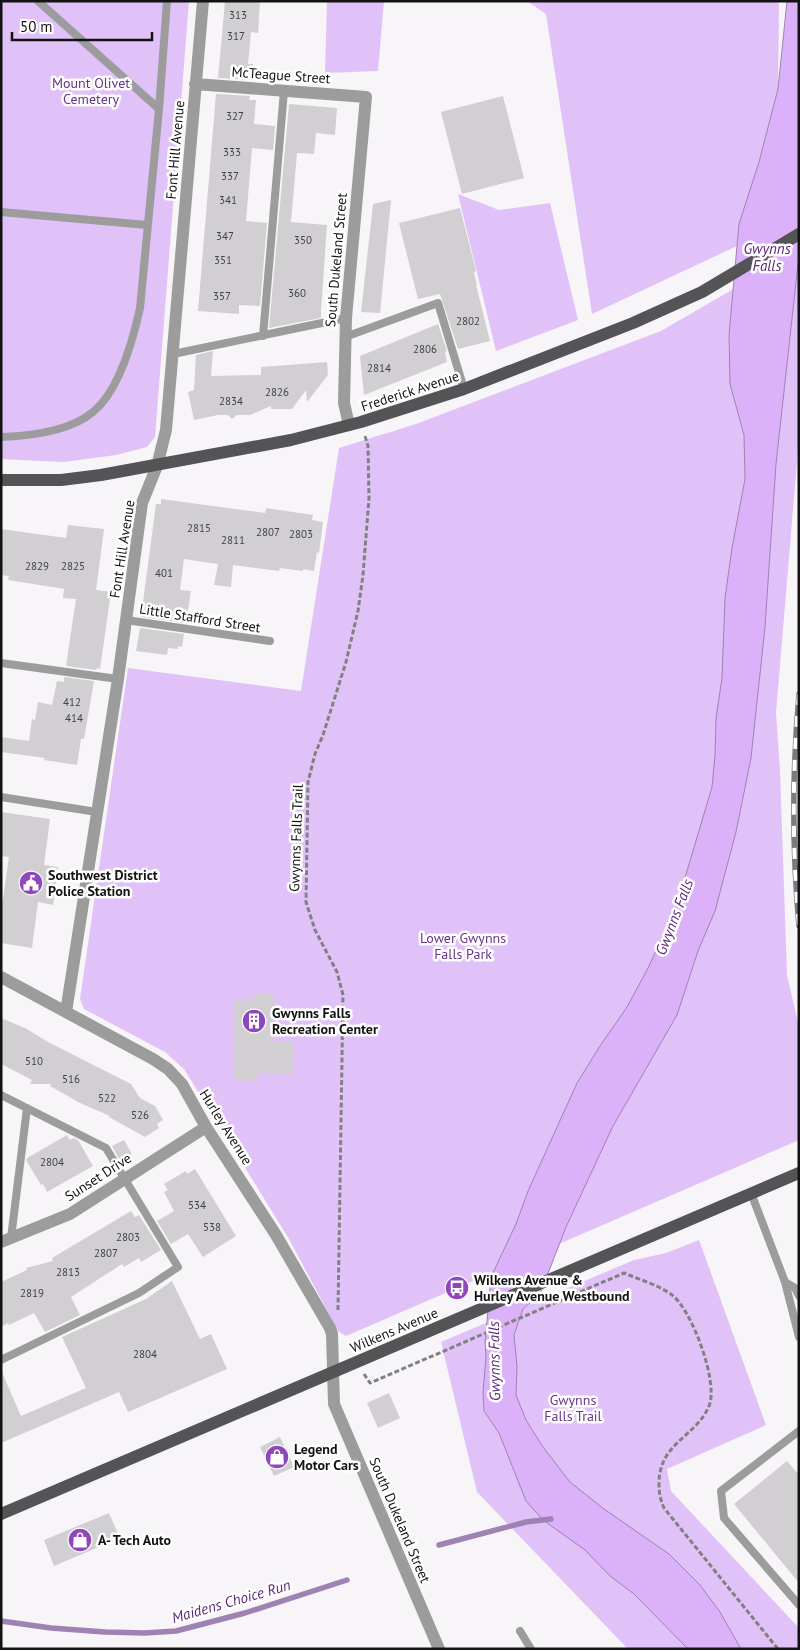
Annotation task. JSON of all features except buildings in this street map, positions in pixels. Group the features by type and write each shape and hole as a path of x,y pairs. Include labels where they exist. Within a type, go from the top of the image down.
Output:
{"main road":[{"name":"Frederick Avenue","path":"1,480 61,480 157,466 282,442 349,426 464,389 633,323 702,292 799,234"},
{"name":"Wilkens Avenue","path":"1,1514 799,1173"}],"street":[{"name":"Font Hill Avenue","path":"66,1012 118,679 142,503 157,466 166,430 203,1"},
{"name":"McTeague Street","path":"195,84 366,97"},
{"name":"South Dukeland Street","path":"349,426 344,403 345,337 366,97"},
{"name":"Hurley Avenue","path":"1,977 152,1059 168,1069 182,1084 206,1127 276,1235 330,1328 334,1372"},
{"name":"Sunset Drive","path":"6,1240 70,1214 206,1127"},
{"name":"South Dukeland Street","path":"334,1372 334,1404 439,1649"}],"lane":[{"path":"38,1 159,109"},
{"path":"1,437 29,436 76,423 93,412 123,367 134,335 140,308 167,1"},
{"path":"263,336 284,91"},
{"path":"1,212 147,225"},
{"path":"345,337 438,303 464,389"},
{"path":"173,354 346,318"},
{"name":"Little Stafford Street","path":"126,620 270,641"},
{"path":"1,663 118,679"},
{"path":"1,798 97,812"},
{"path":"1,1095 106,1148 178,1267 139,1293 1,1360"},
{"path":"6,1240 27,1108"},
{"path":"750,1193 785,1282 799,1337"},
{"path":"785,1282 795,1288 799,1296"},
{"path":"799,1431 721,1491 724,1518 799,1605"},
{"path":"520,1631 531,1649"}],"path":[{"name":"Gwynns Falls Trail","path":"337,1313 339,1307 343,995 337,972 315,930 306,902 308,782 315,754 346,662 358,611 369,498 368,446"},
{"path":"368,1380 370,1383 624,1273 672,1294 689,1316 712,1381 710,1404 699,1424 672,1447 660,1466 660,1498 664,1508 778,1649"}],"green space":[{"name":"Mount Olivet Cemetery","path":"1,1 189,1 155,437 147,447 116,455 64,462 1,459"},
{"path":"327,1 384,1 378,71 325,73"},
{"path":"527,1 779,1 778,89 737,246 592,314 546,14"},
{"path":"458,194 499,210 550,203 578,320 496,351"},
{"name":"Lower Gwynns Falls Park","path":"799,251 799,438 776,713 780,770 787,975 799,1027 799,1140 346,1336 338,1331 289,1239 184,1069 165,1052 84,1009 80,999 128,668 301,691 339,448 416,424 661,331"},
{"name":"Gwynns Falls Trail","path":"699,1240 766,1425 667,1469 671,1491 799,1628 799,1649 628,1649 477,1492 441,1342 634,1260 666,1253"}],"water":[{"name":"Gwynns Falls","path":"787,1 799,1 799,255 776,464 765,627 751,758 736,832 715,911 698,951 677,1015 613,1126 566,1227 540,1294 523,1309 514,1335 517,1366 516,1395 526,1420 543,1447 570,1482 604,1509 669,1554 700,1585 720,1612 741,1649 688,1649 634,1594 610,1576 585,1550 543,1520 526,1501 499,1433 484,1411 485,1343 491,1277 577,1083 627,1007 648,968 676,908 712,787 716,718 722,678 725,598 745,479 744,435 730,384 729,335 739,224 759,162 778,89"}],"waterway":[{"name":"Maidens Choice Run","path":"439,1545 526,1522 551,1519"},
{"name":"Maidens Choice Run","path":"1,1621 51,1628 105,1632 145,1633 176,1631 245,1613 347,1580"}],"railway":[{"path":"799,694 794,810 799,926"}],"place":[{"name":"Southwest District Police Station","path":"31,883"},
{"name":"Gwynns Falls Recreation Center","path":"254,1021"},
{"name":"Wilkens Avenue & Hurley Avenue Westbound","path":"457,1288"},
{"name":"Legend Motor Cars","path":"277,1457"},
{"name":"A- Tech Auto","path":"80,1540"}]}
